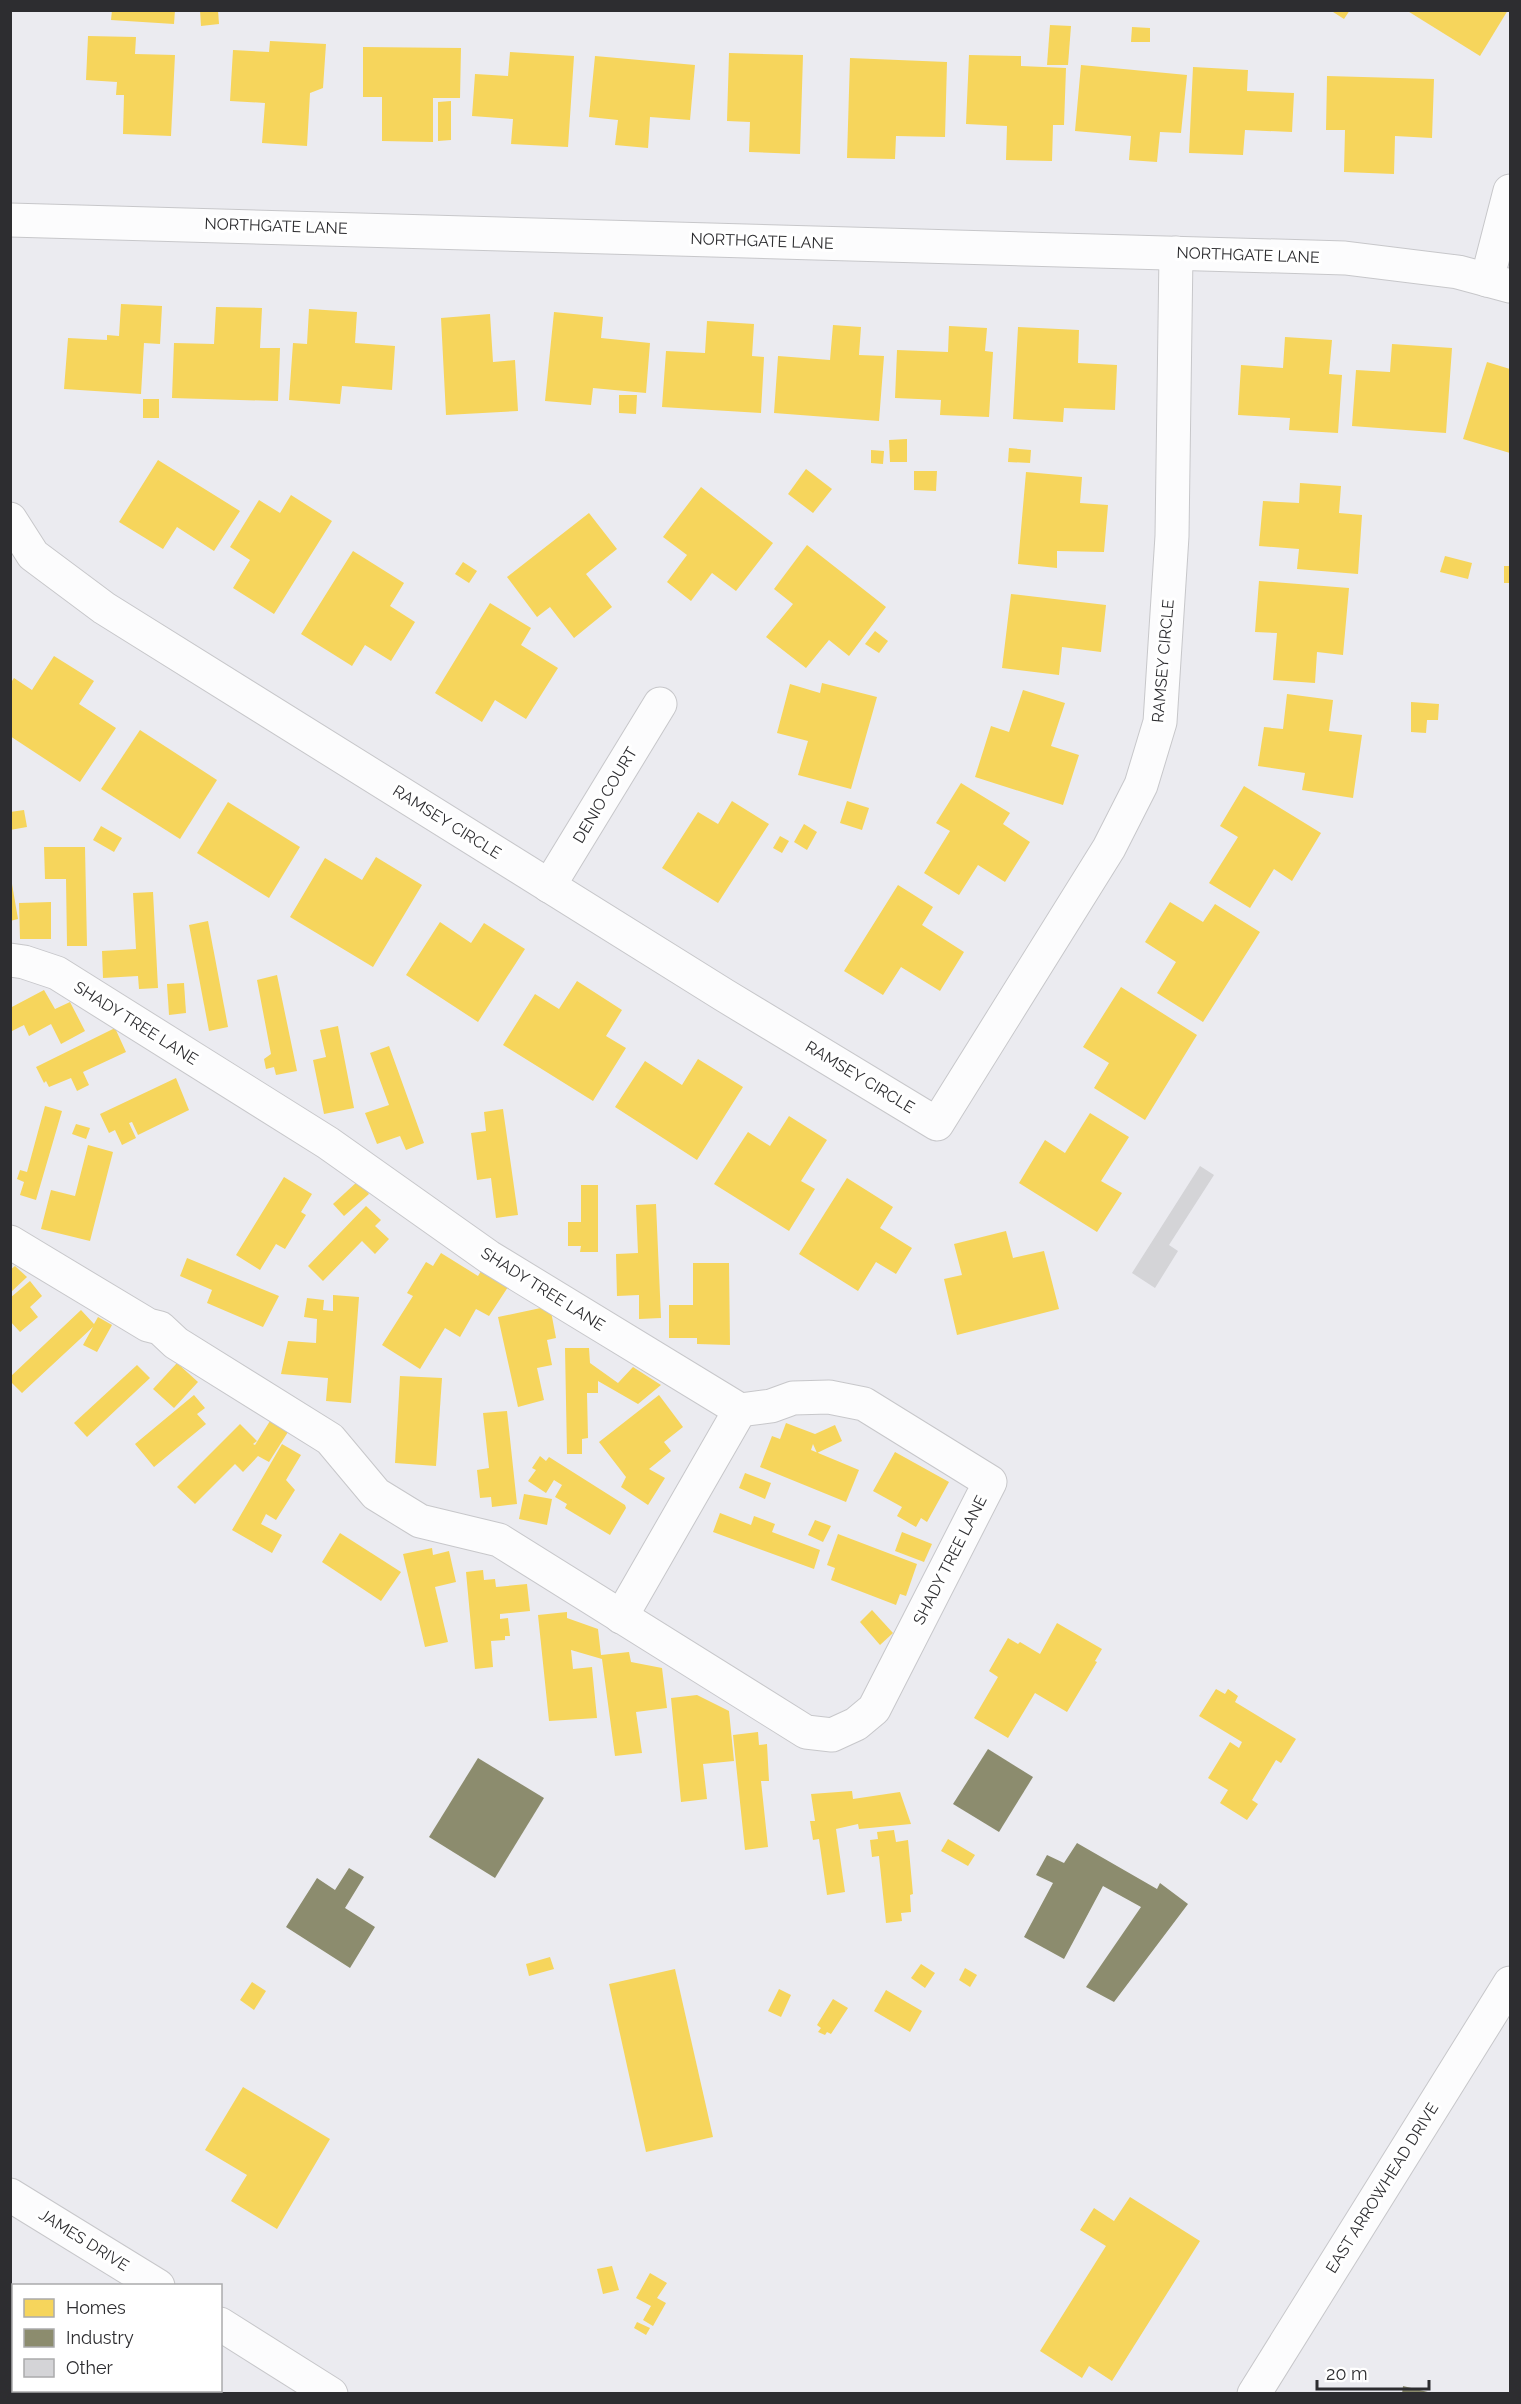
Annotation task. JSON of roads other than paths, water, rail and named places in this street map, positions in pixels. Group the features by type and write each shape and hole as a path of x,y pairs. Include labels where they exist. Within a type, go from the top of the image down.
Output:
{"street":[{"path":"1499,283 1510,191"},
{"name":"NORTHGATE LANE","path":"10,220 1345,258 1458,272 1499,283"},
{"name":"RAMSEY CIRCLE","path":"10,519 33,555 104,608 724,995 937,1124 1109,848 1141,785 1160,722 1172,536 1176,253"},
{"name":"DENIO COURT","path":"549,886 660,704"},
{"name":"SHADY TREE LANE","path":"10,960 24,962 57,973 328,1143 489,1257 740,1410 771,1406 793,1398 829,1397 864,1404 990,1482 874,1709 856,1724 832,1735 806,1732 499,1540 420,1521 376,1494 330,1439 176,1343 160,1328 148,1325 10,1242"},
{"path":"621,1617 740,1410"},
{"name":"EAST ARROWHEAD DRIVE","path":"1254,2394 1510,1983"},
{"name":"JAMES DRIVE","path":"10,2195 155,2284"},
{"path":"222,2325 331,2394"}]}
